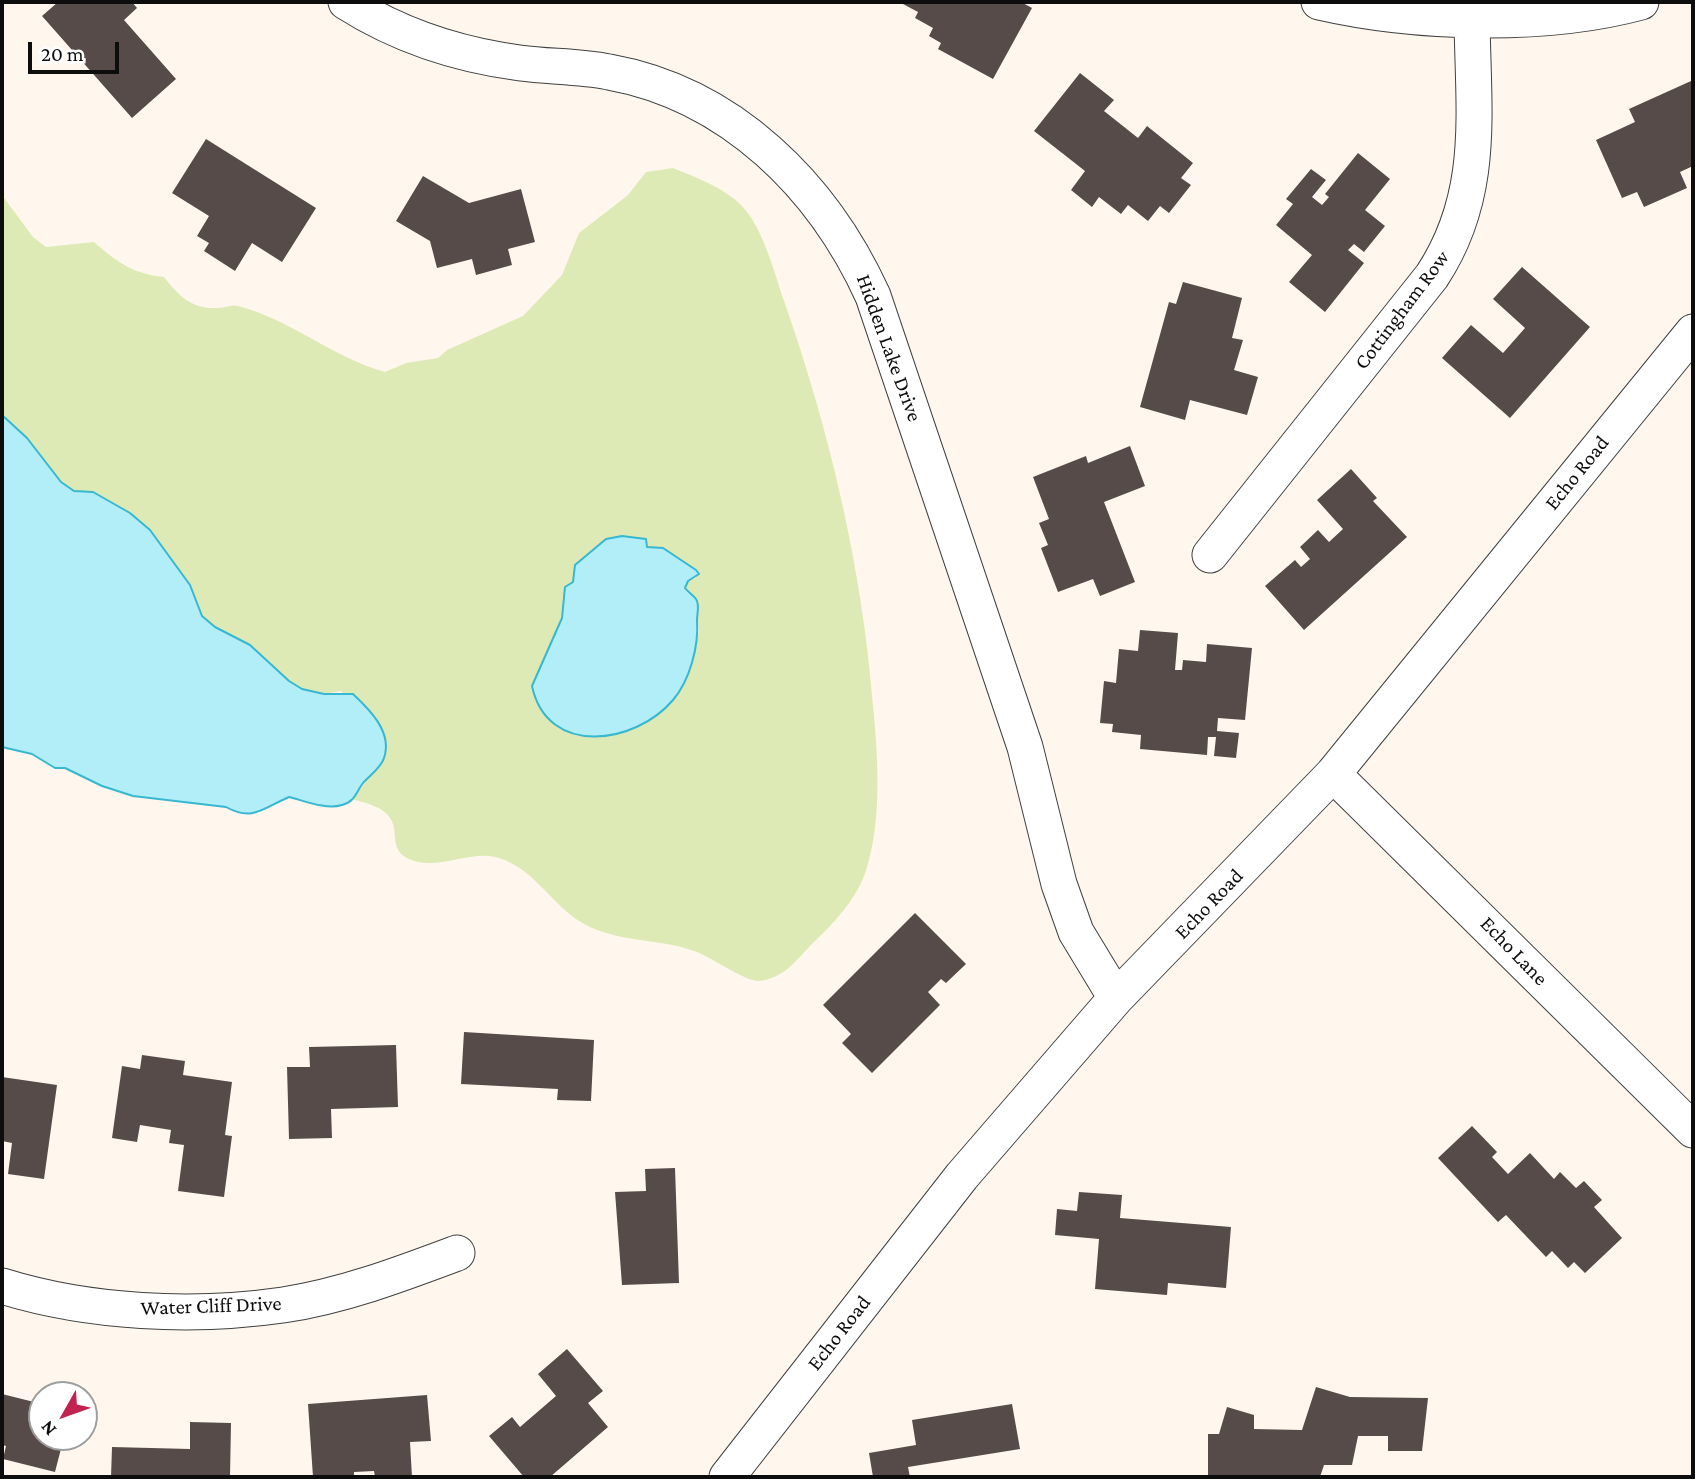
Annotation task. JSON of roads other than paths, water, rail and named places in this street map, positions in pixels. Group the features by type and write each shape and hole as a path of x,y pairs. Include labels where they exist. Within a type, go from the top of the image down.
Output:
{"street":[{"name":"Hidden Lake Drive","path":"346,2 429,42 472,54 519,63 608,71 687,94 725,117 761,144 828,213 854,253 873,296 1025,747 1059,884 1076,932 1095,969 1116,998"},
{"path":"1319,2 1401,15 1472,19 1531,17 1641,2"},
{"name":"Cottingham Row","path":"1210,555 1432,276 1449,250 1468,198 1472,168 1472,19"},
{"name":"Echo Road","path":"727,1477 962,1176 1116,998 1333,774 1693,332"},
{"name":"Echo Lane","path":"1333,774 1693,1130"},
{"name":"Water Cliff Drive","path":"2,1286 79,1303 137,1309 256,1307 283,1305 355,1289 457,1253"}],"water":[{"path":"2,415 27,438 61,482 74,491 93,492 130,513 150,530 190,585 202,616 215,627 250,645 289,681 302,689 324,694 353,694 366,707 382,730 386,748 380,765 363,783 353,799 346,804 329,806 289,797 258,812 244,813 226,807 133,796 102,786 65,768 55,768 32,754 2,747"},
{"path":"622,536 646,539 647,547 663,548 699,574 688,581 685,588 698,604 692,662 684,683 673,700 657,715 637,727 616,734 594,736 573,733 555,724 541,709 532,686 562,618 565,587 573,582 575,565 606,539"}]}
